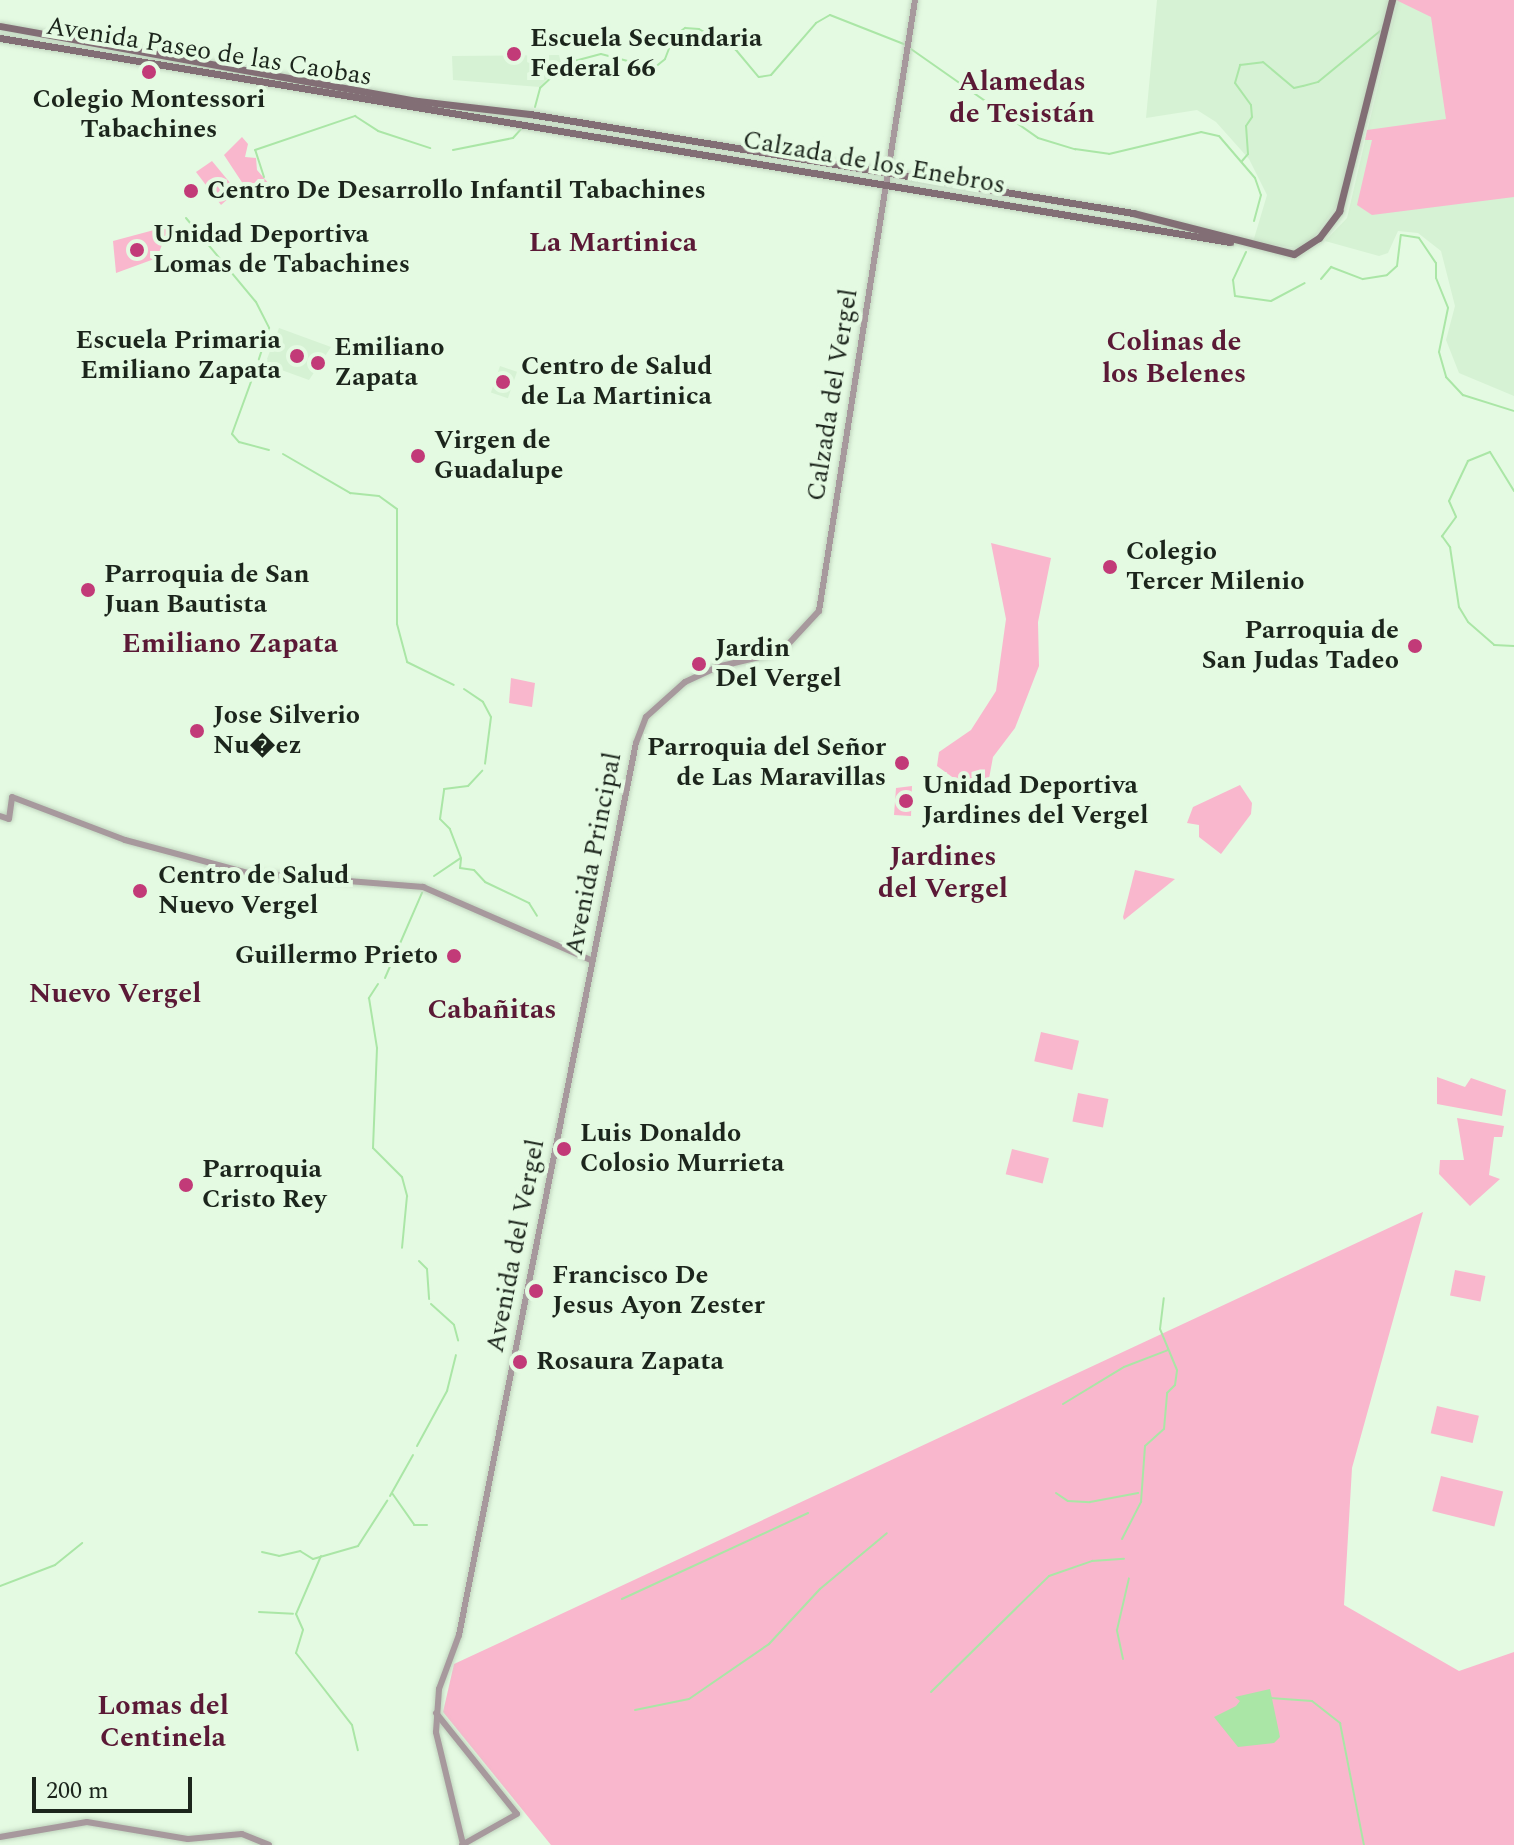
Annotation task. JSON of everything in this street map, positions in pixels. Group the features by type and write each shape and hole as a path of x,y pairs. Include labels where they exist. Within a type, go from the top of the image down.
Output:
{"main road":[{"path":"1240,243 1299,254 1326,229 1342,201 1392,0"},
{"name":"Avenida Paseo de las Caobas","path":"0,26 417,101 529,118"},
{"name":"Avenida Paseo de las Caobas","path":"0,38 411,108 529,118"},
{"name":"Calzada de los Enebros","path":"529,118 1066,202 1193,226 1240,243"},
{"name":"Calzada de los Enebros","path":"529,118 678,149 887,186 1240,243"}],"street":[{"name":"Calzada del Vergel","path":"646,717 673,691 704,671 781,652 819,611 912,42 915,0"},
{"name":"Avenida Principal","path":"585,1001 636,743 646,717"},
{"path":"0,816 9,819 12,797 125,840 248,873 423,887 593,961"},
{"name":"Avenida del Vergel","path":"463,1845 448,1797 436,1713 444,1666 459,1635 585,1001"},
{"path":"436,1713 517,1814 463,1845"},
{"path":"0,1837 87,1822 188,1839 242,1834 269,1845"}],"shaded area":[{"path":"1157,0 1388,0 1341,200 1305,249 1253,242 1267,195 1249,159 1216,122 1197,110 1146,118"},
{"path":"1396,0 1514,0 1514,197 1372,215 1357,205 1372,140 1365,140 1367,130 1446,119 1431,17"},
{"path":"1398,0 1514,0 1514,396 1459,373 1446,340 1455,306 1441,251 1418,233 1398,231 1388,253 1379,256 1325,241 1347,218"},
{"path":"559,55 561,63 540,87 453,80 452,56"},
{"path":"242,137 248,144 245,157 256,158 257,170 270,185 260,192 260,200 251,196 224,155"},
{"path":"212,161 231,184 230,197 221,205 196,172"},
{"name":"Unidad Deportiva Lomas de Tabachines","path":"169,226 157,258 116,273 113,241"},
{"name":"Escuela Primaria Emiliano Zapata","path":"279,328 331,347 309,380 265,364"},
{"name":"Centro de Salud de La Martinica","path":"500,366 517,372 508,398 491,392"},
{"path":"991,543 1051,558 1038,622 1039,666 1015,728 993,757 986,795 977,795 937,766 939,752 971,730 996,691 1006,619"},
{"path":"511,678 535,683 532,707 509,703"},
{"path":"1240,785 1252,803 1251,814 1221,854 1199,837 1199,825 1187,823 1193,807"},
{"path":"912,786 911,816 894,815 896,788"},
{"path":"1135,870 1175,879 1124,920 1123,917"},
{"path":"1041,1032 1079,1041 1072,1070 1034,1061"},
{"path":"1437,1077 1465,1087 1471,1078 1506,1090 1502,1116 1437,1104"},
{"path":"1078,1093 1108,1099 1103,1127 1072,1121"},
{"path":"1457,1118 1504,1126 1502,1137 1494,1137 1489,1175 1500,1179 1470,1206 1439,1174 1440,1160 1464,1160"},
{"path":"1012,1149 1049,1158 1043,1183 1006,1174"},
{"path":"1423,1212 1352,1468 1344,1605 1459,1671 1514,1652 1514,1845 551,1845 443,1712 454,1664"},
{"path":"1455,1270 1485,1276 1480,1301 1450,1296"},
{"path":"1437,1406 1479,1416 1473,1443 1431,1433"},
{"path":"1441,1476 1503,1491 1494,1526 1432,1511"},
{"path":"1270,1689 1280,1737 1274,1743 1238,1747 1214,1717 1236,1706 1240,1701 1235,1697"}],"waterway":[{"path":"535,107 540,88 567,63 601,54 654,68 665,59 674,36 685,28 699,29 736,50 759,77 771,75 816,23 830,15 906,45"},
{"path":"1242,161 1248,154 1246,126 1252,117 1251,105 1235,83 1240,65 1263,62 1294,88 1303,86 1318,82 1380,31"},
{"path":"911,49 1038,138 1075,149 1109,154 1201,132 1219,136 1255,178 1261,195 1254,221"},
{"path":"264,177 255,150 355,116 378,131 430,148"},
{"path":"453,150 513,138 523,127"},
{"path":"186,218 256,302 269,328 259,359"},
{"path":"1321,279 1331,267 1363,279 1387,275 1397,266 1401,235 1419,238 1436,263 1436,278 1448,308 1439,352 1446,377 1463,395 1514,411"},
{"path":"1246,252 1233,280 1235,296 1271,301 1305,283"},
{"path":"256,368 232,434 239,442 269,450"},
{"path":"1514,491 1490,452 1468,461 1449,501 1456,517 1442,536 1450,547 1459,607 1468,622 1494,645 1514,646"},
{"path":"283,454 350,493 379,496 397,509 397,624 407,662 454,685"},
{"path":"464,689 483,702 491,717 485,764"},
{"path":"434,876 461,858 450,829 440,819 444,789 468,786 482,771"},
{"path":"461,859 460,868 474,870 485,882 529,903 537,916"},
{"path":"385,978 422,893"},
{"path":"378,984 369,998 377,1048 373,1148 402,1177 407,1196 402,1248"},
{"path":"419,1261 427,1269 429,1299"},
{"path":"1122,1539 1141,1502 1145,1446 1164,1429 1167,1393 1175,1385 1177,1370 1160,1329 1164,1298"},
{"path":"431,1304 454,1325 458,1340"},
{"path":"1063,1404 1124,1367 1168,1350"},
{"path":"417,1446 447,1391 456,1355"},
{"path":"390,1496 413,1455"},
{"path":"392,1493 414,1525 427,1525"},
{"path":"1056,1493 1068,1501 1090,1502 1138,1493"},
{"path":"262,1552 279,1556 300,1551 313,1559 358,1546 387,1501"},
{"path":"622,1599 808,1513"},
{"path":"635,1710 689,1699 769,1644 820,1589 887,1533"},
{"path":"0,1586 55,1565 82,1543"},
{"path":"321,1556 296,1614 303,1630 296,1653 352,1725 358,1750"},
{"path":"931,1692 1049,1576 1092,1561 1124,1559"},
{"path":"1123,1659 1117,1630 1129,1578"},
{"path":"259,1612 293,1614"},
{"path":"1270,1698 1312,1701 1340,1723 1364,1845"}],"place":[{"name":"Escuela Secundaria Federal 66","path":"514,54"},
{"name":"Colegio Montessori Tabachines","path":"149,72"},
{"name":"Centro De Desarrollo Infantil Tabachines","path":"191,191"},
{"name":"Unidad Deportiva Lomas de Tabachines","path":"137,250"},
{"name":"Escuela Primaria Emiliano Zapata","path":"297,356"},
{"name":"Emiliano Zapata","path":"318,363"},
{"name":"Centro de Salud de La Martinica","path":"503,382"},
{"name":"Virgen de Guadalupe","path":"418,456"},
{"name":"Colegio Tercer Milenio","path":"1110,567"},
{"name":"Parroquia de San Juan Bautista","path":"88,590"},
{"name":"Parroquia de San Judas Tadeo","path":"1415,646"},
{"name":"Jardin Del Vergel","path":"699,664"},
{"name":"Jose Silverio Nu�ez","path":"197,731"},
{"name":"Parroquia del Señor de Las Maravillas","path":"902,763"},
{"name":"Unidad Deportiva Jardines del Vergel","path":"906,801"},
{"name":"Centro de Salud Nuevo Vergel","path":"140,891"},
{"name":"Guillermo Prieto","path":"454,956"},
{"name":"Luis Donaldo Colosio Murrieta","path":"564,1149"},
{"name":"Parroquia Cristo Rey","path":"186,1185"},
{"name":"Francisco De Jesus Ayon Zester","path":"536,1291"},
{"name":"Rosaura Zapata","path":"520,1362"}],"district":[{"name":"Alamedas de Tesistán","path":"1022,98"},
{"name":"La Martinica","path":"613,243"},
{"name":"Colinas de los Belenes","path":"1174,358"},
{"name":"Emiliano Zapata","path":"230,644"},
{"name":"Jardines del Vergel","path":"943,873"},
{"name":"Nuevo Vergel","path":"115,994"},
{"name":"Cabañitas","path":"492,1010"},
{"name":"Lomas del Centinela","path":"163,1722"}]}
